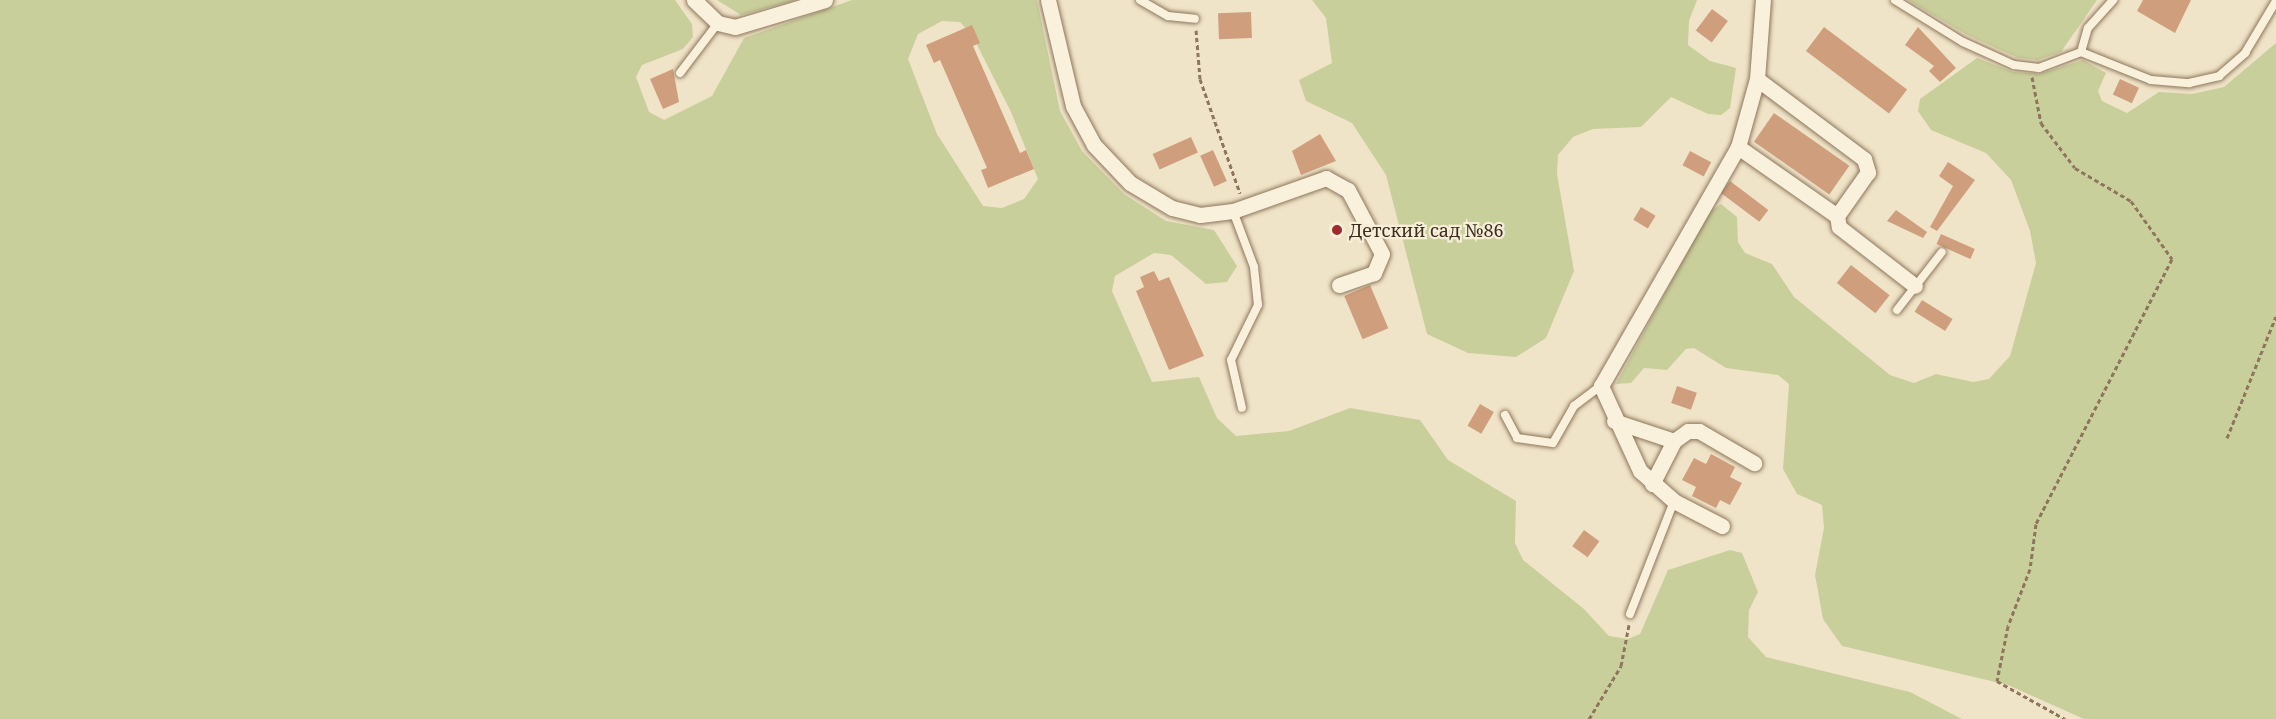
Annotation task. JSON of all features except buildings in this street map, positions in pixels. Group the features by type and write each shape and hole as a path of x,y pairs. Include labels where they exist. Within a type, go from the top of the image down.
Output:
{"street":[{"path":"694,0 718,23 756,24 825,0"},
{"path":"1048,0 1073,106 1094,145 1130,183 1172,208 1200,215 1233,211 1326,178 1348,190 1382,254 1374,273 1339,285"},
{"path":"1722,526 1674,501 1652,484 1629,457 1601,387 1738,147 1757,79 1763,0"},
{"path":"1757,79 1868,164 1868,172 1837,216"},
{"path":"1738,147 1837,216 1842,231 1915,286"},
{"path":"1614,421 1674,441"},
{"path":"1652,484 1674,441 1688,431 1699,432 1754,462"}],"lane":[{"path":"1140,0 1168,16 1195,20"},
{"path":"1895,0 1963,42 2014,65 2030,67 2081,51 2151,80 2189,83 2220,76 2245,53 2276,1"},
{"path":"2081,51 2088,28 2114,0"},
{"path":"681,73 718,23"},
{"path":"1233,211 1254,267 1258,305 1231,360 1242,408"},
{"path":"1897,310 1942,252"},
{"path":"1505,415 1517,438 1553,443 1574,406 1601,387"},
{"path":"1630,614 1674,501"}],"path":[{"path":"1195,20 1200,79 1240,182 1233,211"},
{"path":"2030,67 2041,123 2075,168 2131,201 2172,260 2036,524 2030,569 2008,626 1997,681 2065,719"},
{"path":"2227,438 2276,316"},
{"path":"1589,719 1621,666 1630,614"}],"green space":[{"path":"0,0 675,0 692,24 693,37 683,49 642,65 636,77 649,112 664,120 712,96 744,38 852,0 1037,0 1060,111 1082,151 1124,194 1166,221 1214,230 1237,266 1227,282 1206,284 1171,255 1154,253 1115,276 1112,291 1152,382 1199,377 1217,418 1236,436 1289,431 1350,408 1420,420 1448,460 1516,501 1515,543 1523,560 1584,609 1609,636 1628,639 1640,634 1668,570 1730,550 1742,553 1758,592 1749,610 1748,637 1766,657 1910,692 1962,719 0,719","holes":["942,21 960,22 973,37 1011,112 1038,179 1024,199 1002,208 983,206 937,134 908,59 918,34"]},
{"path":"717,0 796,0 741,15"},
{"path":"1312,0 1697,0 1689,21 1688,45 1710,61 1736,68 1730,108 1721,115 1708,114 1671,97 1641,127 1593,129 1573,137 1558,155 1557,174 1574,271 1546,338 1516,357 1468,353 1427,334 1386,175 1352,123 1306,101 1299,80 1332,63 1326,18"},
{"path":"1908,0 2097,0 2061,52 2038,60 2018,58 1967,35"},
{"path":"2276,43 2276,719 2084,719 2008,685 1842,646 1823,619 1815,575 1824,528 1822,505 1797,494 1783,469 1789,384 1778,375 1726,368 1694,348 1686,349 1667,370 1644,368 1631,383 1616,384 1709,212 1721,204 1737,217 1738,242 1745,253 1772,264 1794,297 1890,375 1914,383 1936,374 1973,382 1989,379 2010,356 2036,263 2030,231 2011,180 1986,153 1931,130 1918,111 1920,99 1977,58 2013,72 2039,74 2083,60 2106,73 2098,91 2102,101 2127,113 2159,92 2192,94 2224,87"}],"place":[{"name":"Детский сад №86","path":"1337,230"}]}
